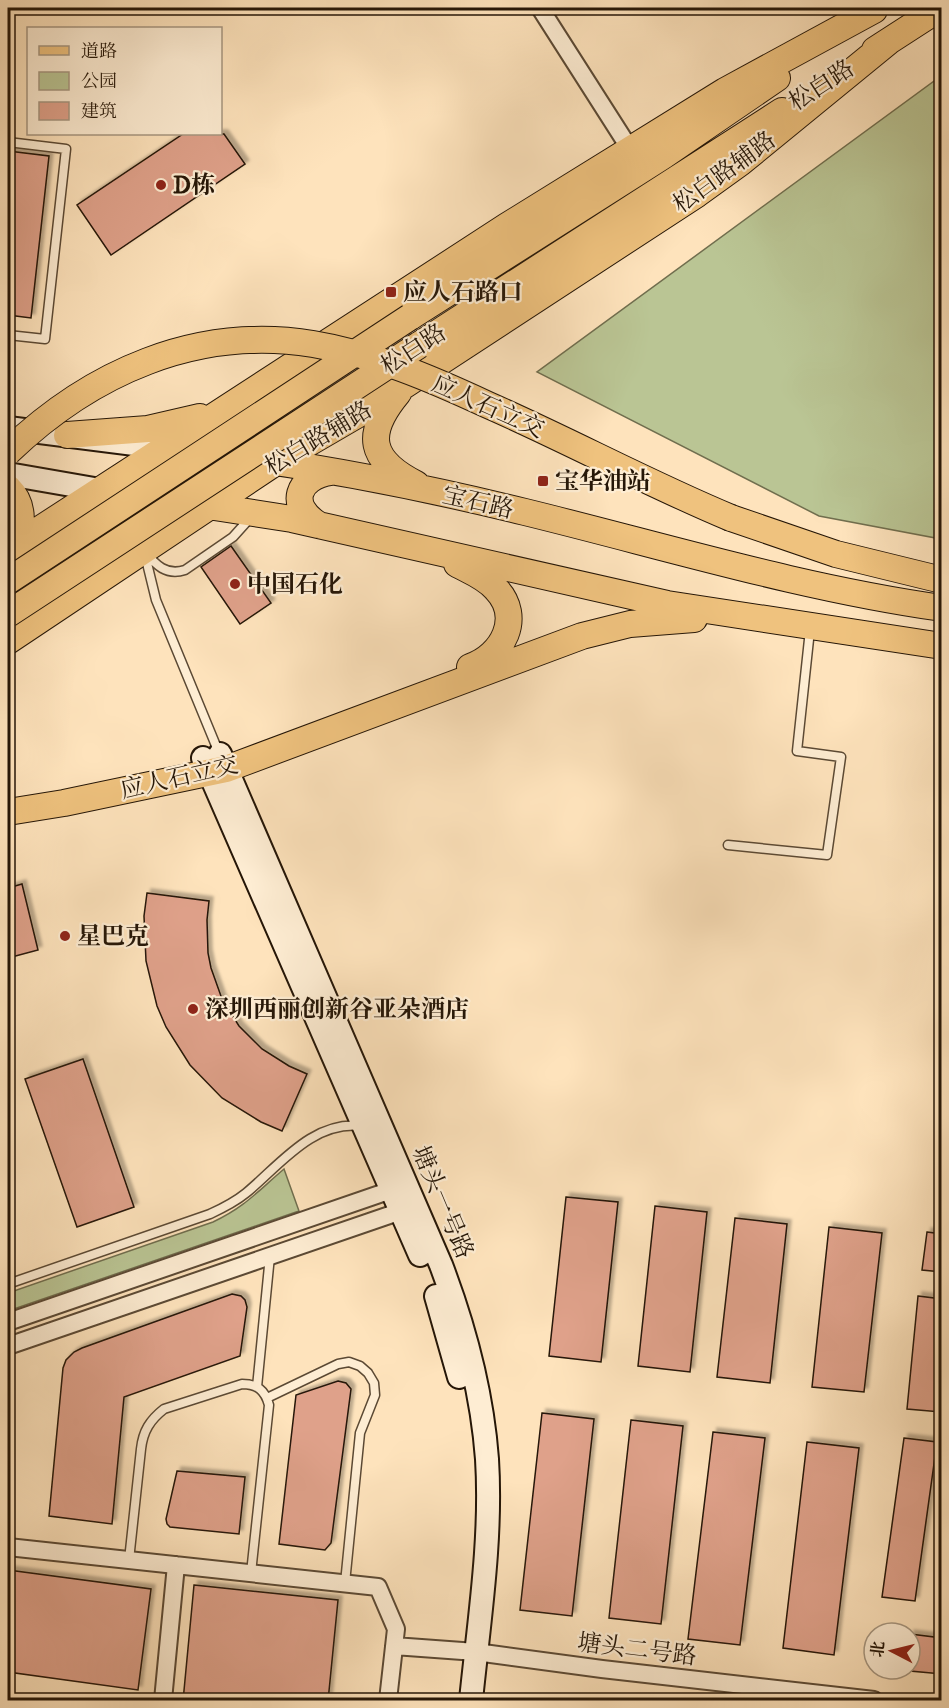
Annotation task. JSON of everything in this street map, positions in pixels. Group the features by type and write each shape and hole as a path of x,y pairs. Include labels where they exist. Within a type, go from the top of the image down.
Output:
{"main road":[{"name":"松白路","path":"8,615 419,345 940,8"},
{"path":"8,550 366,317 630,149 725,91 876,9"},
{"name":"松白路","path":"8,581 410,317 681,144 876,9"},
{"name":"松白路辅路","path":"8,641 276,462 405,385 714,182 888,42"},
{"path":"366,317 357,326 349,340 347,352 350,365 357,376 367,384 379,388 405,385"},
{"name":"应人石立交","path":"8,452 69,401 103,380 137,365 179,351 213,344 251,341 312,344 360,356 443,385 513,416 687,500 731,518 836,554 942,580"},
{"path":"405,385 382,416 377,429 376,443 380,456 388,467 430,491"},
{"path":"68,435 148,429 183,422 224,409"},
{"name":"宝石路","path":"166,448 276,462 430,491 524,512 810,584 886,600 942,608"},
{"path":"319,525 304,514 300,498 302,489 313,477 331,472"},
{"path":"8,488 19,506 21,519 19,533 8,550"},
{"path":"100,490 255,512 412,545 632,596 759,619 942,646"},
{"path":"8,797 215,763 475,665 492,655 500,647 508,625 508,612 498,590 474,573 412,545"},
{"path":"8,550 36,556 46,564 52,574 55,586 54,598 41,619"},
{"name":"应人石立交","path":"8,812 64,803 215,763 604,629 671,619 759,619"}],"street":[{"path":"540,8 630,149"},
{"name":"宝石路","path":"8,428 166,448"},
{"path":"8,474 100,490"},
{"name":"塘头一号路","path":"215,763 365,1126 399,1187"},
{"name":"塘头一号路","path":"215,763 408,1208 455,1301 472,1362 483,1426 488,1491 485,1549 468,1651 456,1701"},
{"path":"8,1322 399,1187"},
{"path":"8,1346 408,1208"},
{"path":"8,1547 378,1587 396,1629 388,1701"},
{"path":"163,1701 176,1565"},
{"name":"塘头二号路","path":"394,1646 468,1651 602,1670 874,1701"},
{"name":"塘头一号路","path":"468,1651 471,1701"}],"lane":[{"path":"8,142 66,149 45,339 8,335"},
{"path":"144,551 161,569 171,572 185,570 242,530 255,512"},
{"path":"144,551 148,575 156,600 215,763"},
{"path":"728,845 827,855 841,757 797,751 810,626"},
{"path":"8,1284 210,1214 247,1193 282,1160 315,1136 339,1126 365,1126"},
{"path":"257,1387 270,1256"},
{"path":"267,1398 338,1364 349,1362 360,1366 374,1383 375,1395 360,1433 345,1583"},
{"path":"129,1560 142,1437 147,1426 164,1409 242,1384 250,1384 257,1387 267,1398 269,1405 251,1573"}],"green space":[{"path":"941,76 941,539 819,516 537,372"},
{"path":"284,1169 299,1211 8,1311 8,1293 213,1222 243,1204"}],"building":[{"name":"D栋","path":"224,134 245,164 111,255 77,205 182,135"},
{"path":"8,151 49,156 31,318 8,315"},
{"name":"中国石化","path":"231,546 271,603 240,624 201,567"},
{"path":"22,884 38,950 8,958 8,888"},
{"name":"深圳西丽创新谷亚朵酒店","path":"147,893 209,901 208,953 222,999 239,1026 262,1049 307,1074 282,1131 261,1122 222,1098 190,1065 166,1027 157,1006 146,961 144,916"},
{"path":"83,1059 134,1207 77,1227 25,1079"},
{"path":"566,1197 618,1202 601,1362 549,1356"},
{"path":"655,1206 707,1212 690,1372 638,1366"},
{"path":"735,1218 787,1224 770,1383 717,1377"},
{"path":"829,1227 882,1233 864,1392 812,1387"},
{"path":"927,1232 942,1234 942,1272 922,1270"},
{"path":"232,1294 241,1296 247,1307 240,1356 124,1397 112,1524 49,1516 63,1368 66,1360 82,1348"},
{"path":"918,1296 942,1299 941,1412 907,1409"},
{"path":"338,1381 346,1383 351,1389 331,1543 325,1550 279,1544 296,1395"},
{"path":"542,1413 594,1419 572,1616 520,1610"},
{"path":"631,1420 683,1426 661,1624 609,1618"},
{"path":"713,1432 765,1438 740,1645 688,1639"},
{"path":"904,1438 937,1442 915,1601 882,1597"},
{"path":"807,1442 859,1448 834,1655 783,1648"},
{"path":"177,1471 245,1477 239,1534 170,1527 167,1524 166,1519"},
{"path":"8,1570 151,1589 138,1690 8,1672"},
{"path":"194,1585 338,1600 328,1701 183,1701"},
{"path":"922,1636 942,1638 942,1674 922,1672"}],"place":[{"name":"D栋","path":"161,185"},
{"name":"应人石路口","path":"391,292"},
{"name":"宝华油站","path":"543,481"},
{"name":"中国石化","path":"235,584"},
{"name":"星巴克","path":"65,936"},
{"name":"深圳西丽创新谷亚朵酒店","path":"193,1009"}]}
